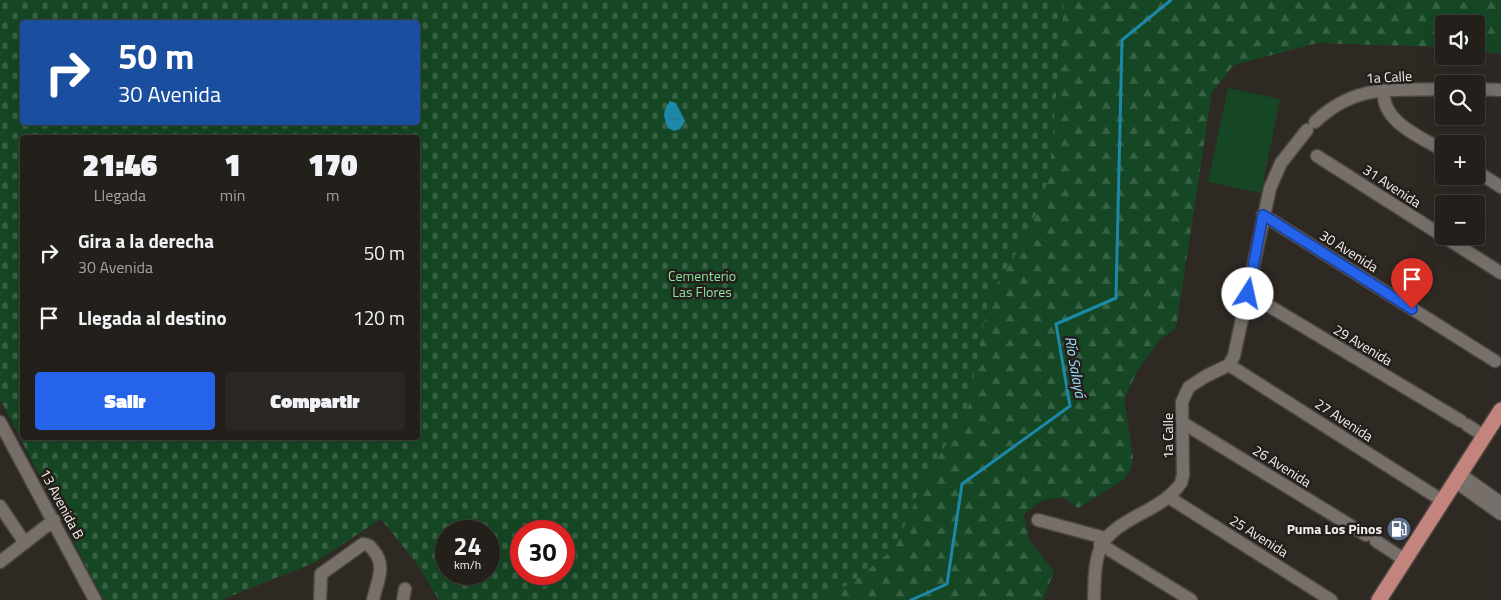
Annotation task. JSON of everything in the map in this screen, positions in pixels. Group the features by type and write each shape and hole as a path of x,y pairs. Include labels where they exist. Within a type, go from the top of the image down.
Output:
{"main road":[{"path":"1379,600 1443,501 1463,482 1484,436 1501,410"}],"street":[{"path":"1485,89 1501,90"},
{"name":"1a Calle","path":"1102,541 1132,518 1170,498 1179,485 1183,423 1182,402 1189,387 1229,365 1248,294 1263,215 1270,188 1281,163 1311,126 1328,109 1346,98 1361,93 1435,90"},
{"path":"1384,91 1385,106 1391,116 1435,145"},
{"name":"31 Avenida","path":"1317,156 1501,273"},
{"path":"1485,177 1501,187"},
{"name":"30 Avenida","path":"1263,215 1495,360"},
{"name":"29 Avenida","path":"1248,294 1484,436"},
{"name":"27 Avenida","path":"1229,365 1443,501"},
{"name":"13 Avenida B","path":"0,422 95,600"},
{"name":"26 Avenida","path":"1183,423 1405,560"},
{"path":"1463,482 1501,503"},
{"path":"1463,482 1501,514"},
{"name":"25 Avenida","path":"1170,498 1331,600"},
{"path":"0,506 25,543"},
{"path":"0,562 54,520"},
{"path":"1038,520 1102,541 1191,600"},
{"path":"1094,600 1097,552 1102,541"},
{"path":"320,600 320,577 323,571 363,544 368,544 379,556 382,563 373,600"}],"green space":[{"name":"Cementerio Las Flores","path":"0,0 1064,0 1049,178 1028,235 989,296 968,407 919,490 908,519 891,551 857,579 822,600 439,600 417,564 381,519 314,563 221,600 103,599 21,440 420,440 420,135 20,135 20,438 0,399"},
{"path":"1064,0 1501,0 1501,54 1485,51 1485,15 1435,15 1435,47 1317,43 1234,65 1212,92 1176,328 1161,339 1139,368 1124,399 1133,457 1131,469 1123,480 1078,508 1063,497 1041,501 1024,514 1029,540 1054,571 1043,600 822,600 857,579 908,519 919,490 968,407 989,296 1028,235 1049,178"},
{"path":"1228,88 1280,99 1261,193 1208,182"}],"water":[{"path":"670,101 676,103 685,121 680,129 674,131 668,128 664,117"}],"waterway":[{"name":"Río Salayá","path":"911,600 947,584 962,484 1070,406 1056,324 1116,298 1122,40 1171,0"}],"place":[{"name":"Puma Los Pinos","path":"1399,529"}],"route":[{"path":"1248,294 1263,215 1412,309"}]}
